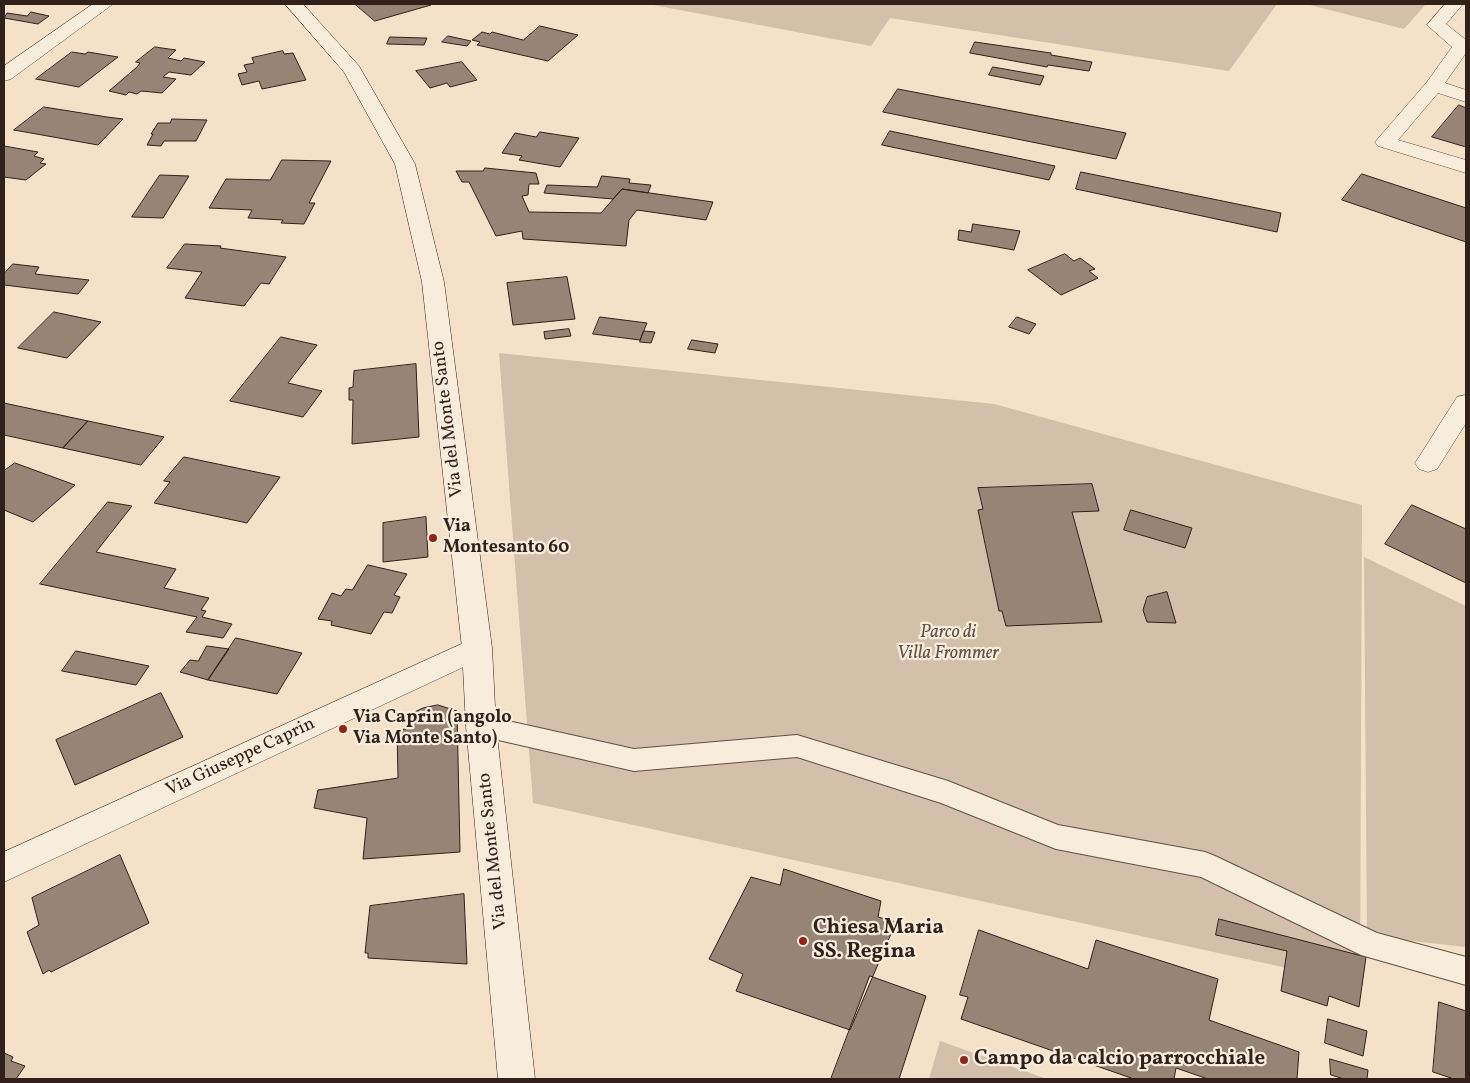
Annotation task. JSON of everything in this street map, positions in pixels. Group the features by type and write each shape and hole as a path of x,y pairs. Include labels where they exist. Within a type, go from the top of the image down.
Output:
{"main road":[{"path":"4,76 104,4"},
{"name":"Via del Monte Santo","path":"294,4 352,70 406,164 433,282 477,648 481,726 517,1079"},
{"path":"1454,4 1436,24 1462,46 1434,86 1386,142 1466,167"},
{"path":"1434,86 1466,96"},
{"path":"1428,462 1466,403"},
{"name":"Via Giuseppe Caprin","path":"5,867 477,648"}],"street":[{"path":"481,726 634,760 796,746 948,793 1056,837 1205,865 1372,945 1466,971"}],"green space":[{"path":"648,4 1277,4 1229,71 890,18 871,46"},
{"path":"1306,4 1426,4 1404,29"},
{"name":"Parco di Villa Frommer","path":"499,353 994,404 1362,505 1360,984 533,803"},
{"path":"1364,557 1466,606 1466,947 1367,936"},
{"name":"Campo da calcio parrocchiale","path":"940,1041 1047,1079 929,1079"}],"building":[{"path":"355,4 429,4 431,5 375,21"},
{"path":"31,12 49,16 38,24 4,18 7,13 27,16"},
{"path":"540,26 578,35 548,61 477,45 480,42 472,40 482,32 490,34 492,32 523,40"},
{"path":"448,36 471,41 467,46 442,42"},
{"path":"390,37 427,38 424,45 387,44"},
{"path":"975,42 1051,53 1051,55 1092,62 1089,71 1048,65 1047,67 970,53"},
{"path":"155,47 176,50 168,58 181,61 184,58 205,62 191,75 169,72 163,77 176,79 162,93 141,91 137,94 129,92 126,95 109,91 137,67 140,63 136,62"},
{"path":"283,51 284,54 293,53 306,80 262,89 259,81 242,85 238,74 247,72 244,65 254,63 252,58"},
{"path":"72,52 85,54 88,52 118,57 79,87 36,79"},
{"path":"462,62 477,80 450,87 447,83 430,88 416,71"},
{"path":"993,67 1044,76 1040,85 989,75"},
{"path":"898,89 1126,133 1116,159 883,112"},
{"path":"1459,105 1466,108 1466,147 1432,137"},
{"path":"44,107 123,119 98,145 14,130"},
{"path":"172,119 207,120 196,141 164,141 161,146 147,145 158,123 170,123"},
{"path":"890,131 1055,166 1049,180 882,145"},
{"path":"540,132 579,138 560,167 519,160 522,156 502,153 515,133 536,137"},
{"path":"4,146 38,152 34,156 44,159 40,163 46,164 26,180 4,177"},
{"path":"282,160 331,161 309,203 315,203 304,224 281,223 283,220 248,218 252,210 209,208 226,179 270,180"},
{"path":"485,168 536,173 539,184 529,184 528,195 522,196 529,212 601,213 622,189 713,202 706,220 637,210 629,220 626,246 523,239 522,231 496,236 469,182 462,182 456,171 483,171"},
{"path":"1081,172 1281,213 1277,232 1076,189"},
{"path":"1362,174 1466,208 1466,242 1342,200"},
{"path":"160,175 189,176 163,218 132,217"},
{"path":"602,176 630,179 629,183 651,185 648,193 622,189 613,199 544,193 547,185 597,187"},
{"path":"973,224 1020,231 1014,250 958,240 959,230 971,232"},
{"path":"185,244 221,246 220,248 286,257 269,284 261,283 244,306 185,298 202,272 167,268"},
{"path":"1065,254 1074,261 1080,258 1095,269 1089,271 1098,278 1061,295 1028,270"},
{"path":"13,264 39,267 35,274 89,280 78,294 4,285 4,274"},
{"path":"567,277 575,319 513,325 507,283"},
{"path":"54,312 101,322 67,358 18,348"},
{"path":"600,317 647,323 640,340 593,334"},
{"path":"1017,317 1036,324 1029,334 1009,327"},
{"path":"569,329 571,336 545,339 544,332"},
{"path":"644,331 655,332 651,343 640,342"},
{"path":"281,337 317,345 288,383 322,391 303,417 230,401"},
{"path":"692,340 718,344 715,353 688,349"},
{"path":"416,364 419,437 352,444 353,400 349,400 349,388 353,387 354,371"},
{"path":"4,403 88,421 63,448 4,435"},
{"path":"88,421 164,437 141,465 63,448"},
{"path":"184,457 280,477 247,523 154,503 170,482 164,481"},
{"path":"15,463 75,485 33,522 4,510 4,471"},
{"path":"1092,484 1099,511 1072,512 1102,622 1006,626 1002,611 999,611 978,510 983,509 978,488"},
{"path":"108,502 132,506 96,552 176,569 164,588 209,598 201,610 206,611 202,617 232,624 223,638 186,632 197,617 40,584"},
{"path":"1412,505 1466,529 1466,583 1385,544"},
{"path":"1131,510 1192,528 1185,548 1124,530"},
{"path":"426,517 428,557 383,562 383,523"},
{"path":"368,565 407,574 394,595 400,597 392,613 384,612 371,634 331,625 332,621 318,619 332,593 341,596 346,589 352,590"},
{"path":"1167,592 1176,623 1147,622 1143,610 1147,597"},
{"path":"236,638 302,653 277,694 208,680"},
{"path":"207,646 229,649 208,680 180,672 190,660 198,661"},
{"path":"76,651 149,666 136,685 62,671"},
{"path":"161,693 183,737 75,785 56,740"},
{"path":"438,705 457,711 460,852 363,859 367,818 314,808 318,790 398,778 397,730 406,729 406,716 423,708"},
{"path":"120,855 149,923 51,972 49,970 43,974 27,932 39,925 32,898"},
{"name":"Chiesa Maria SS. Regina","path":"784,869 881,901 878,917 896,922 850,1030 736,991 743,974 709,959 751,877 780,885"},
{"path":"464,894 467,964 368,958 368,953 365,953 370,906"},
{"path":"1219,919 1366,957 1359,1007 1329,996 1327,1006 1281,991 1287,951 1216,935"},
{"path":"979,930 1088,969 1096,940 1218,979 1209,1020 1299,1052 1297,1079 1208,1079 1176,1068 1174,1079 1134,1079 961,1019 968,997 960,995"},
{"path":"870,976 926,996 899,1079 831,1079"},
{"path":"1439,1002 1466,1011 1466,1079 1454,1079 1433,1072"},
{"path":"1328,1019 1367,1031 1363,1056 1325,1043"},
{"path":"4,1053 13,1057 11,1061 25,1066 16,1079 4,1079"},
{"path":"1330,1059 1368,1070 1367,1079 1344,1079 1331,1075"}],"place":[{"name":"Via Montesanto 60","path":"433,538"},
{"name":"Via Caprin (angolo Via Monte Santo)","path":"343,729"},
{"name":"Chiesa Maria SS. Regina","path":"803,941"},
{"name":"Campo da calcio parrocchiale","path":"964,1060"}]}
